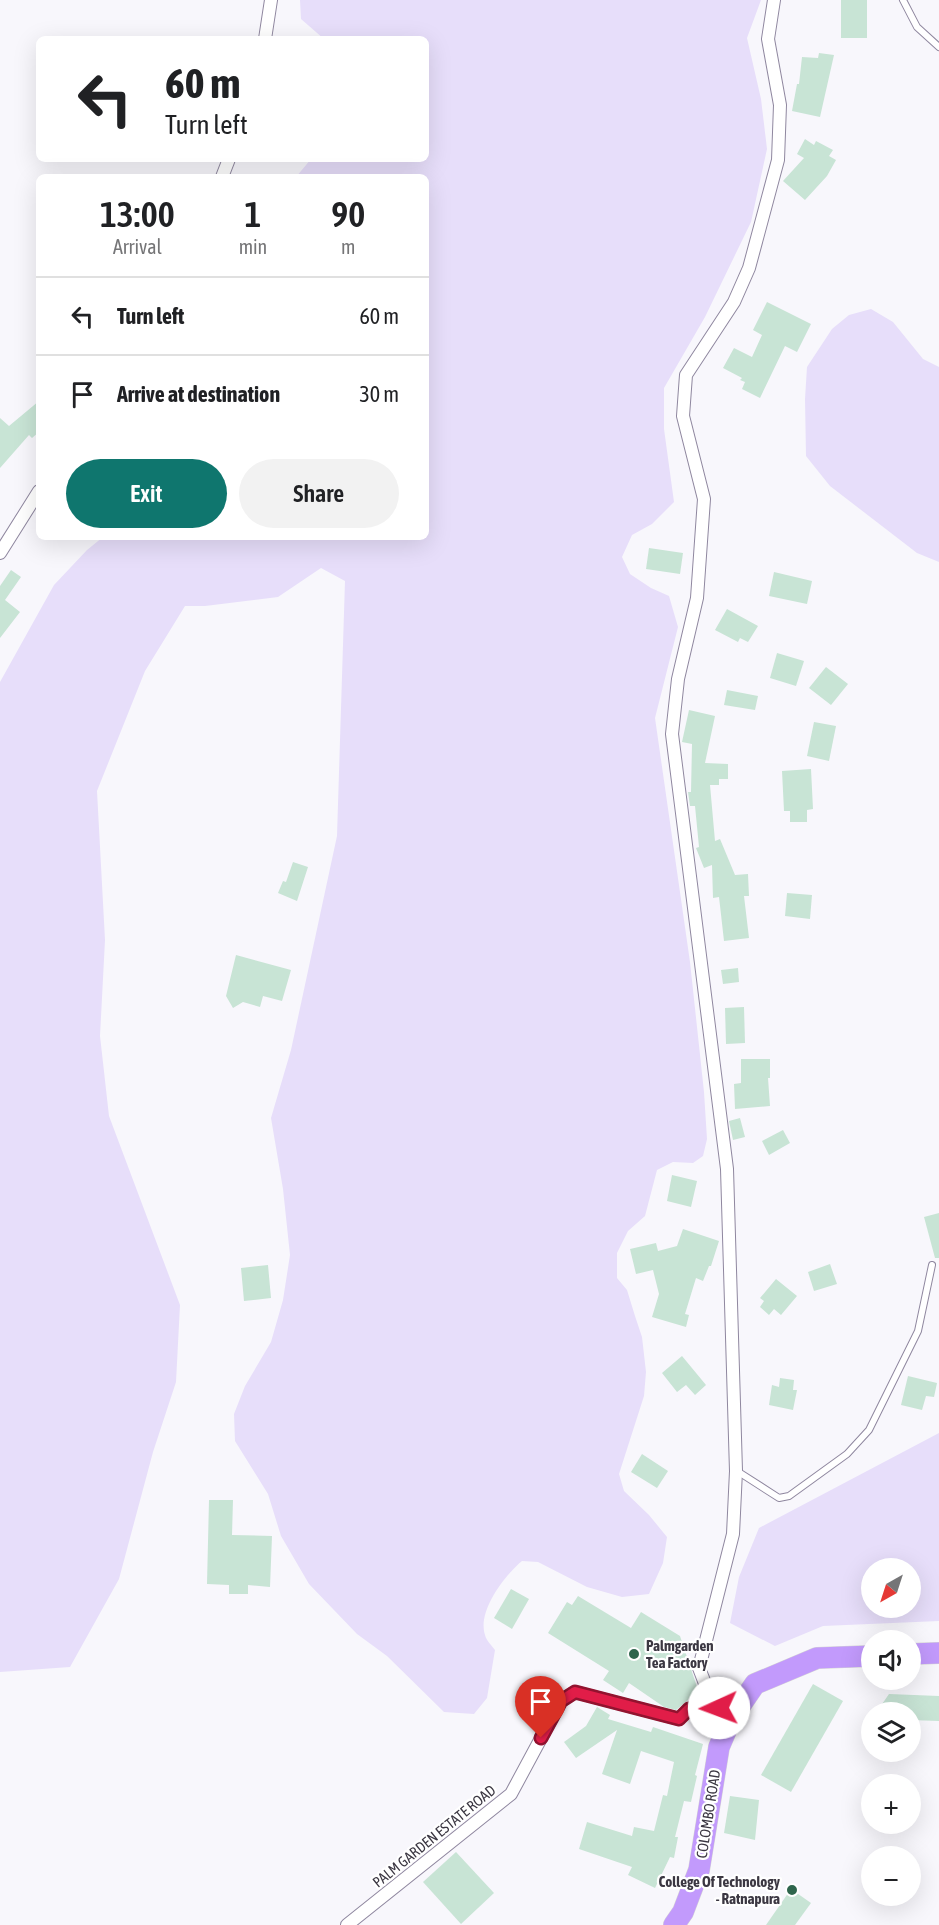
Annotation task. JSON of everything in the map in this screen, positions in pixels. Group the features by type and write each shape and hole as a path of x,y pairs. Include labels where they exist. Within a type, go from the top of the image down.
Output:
{"highway":[{"path":"921,1654 939,1653"},
{"name":"COLOMBO ROAD","path":"674,1925 683,1912 699,1870 725,1714 755,1684 817,1658 861,1656"}],"street":[{"path":"265,36 271,0"},
{"path":"725,1714 711,1700 699,1668 732,1534 736,1471 727,1169 672,734 678,679 697,598 704,499 682,417 686,375 734,302 749,268 778,160 780,105 768,39 774,0"},
{"path":"0,553 36,496"},
{"name":"PALM GARDEN ESTATE ROAD","path":"346,1925 511,1794 561,1701 575,1692 679,1719 689,1709 725,1714"}],"lane":[{"path":"903,0 917,27 939,47"},
{"path":"736,1471 779,1498 789,1496 847,1454 869,1430 918,1331 932,1265"}],"shaded area":[{"path":"300,0 761,0 747,38 761,99 767,149 751,222 705,317 664,388 664,429 674,502 652,524 632,535 622,557 630,574 651,588 669,596 678,627 655,718 690,962 707,1139 703,1156 693,1163 673,1162 657,1170 645,1216 628,1231 617,1253 617,1278 627,1290 642,1337 646,1372 644,1396 619,1474 624,1491 649,1515 667,1537 663,1563 649,1594 622,1597 587,1587 538,1562 522,1561 494,1594 485,1615 485,1635 495,1650 487,1698 474,1714 444,1712 387,1656 357,1634 309,1584 281,1536 268,1494 235,1441 234,1414 245,1386 271,1342 283,1300 290,1255 283,1189 271,1118 291,1050 337,836 345,581 321,568 278,597 205,606 185,606 145,671 97,791 105,940 100,1036 109,1116 180,1305 176,1382 153,1452 119,1579 70,1667 0,1672 0,682 54,585 99,540 429,540 429,174 298,174 308,162 429,162 429,36 321,36 301,19"},
{"path":"871,309 893,322 923,359 939,367 939,562 917,553 830,486 806,456 807,367 832,329 849,315"},
{"path":"939,1433 939,1621 823,1626 775,1646 730,1623 739,1577 759,1528"}],"building":[{"path":"841,0 867,0 867,38 841,38"},
{"path":"819,53 834,55 820,117 792,111 797,84 799,84 802,57 818,58"},
{"path":"805,139 814,145 816,141 833,150 829,156 836,160 827,176 805,200 783,181 804,158 797,154"},
{"path":"767,302 811,324 797,352 785,346 760,398 742,389 745,382 740,380 742,378 723,368 734,348 752,357 762,335 753,330"},
{"path":"36,404 36,435 32,438 29,435 0,468 0,418 9,426"},
{"path":"649,548 683,553 680,574 646,569"},
{"path":"11,570 21,577 5,600 20,612 0,638 0,586"},
{"path":"774,572 812,581 807,604 769,596"},
{"path":"727,609 758,626 748,642 740,638 738,642 715,630"},
{"path":"777,653 804,661 796,686 770,678"},
{"path":"826,667 848,684 831,705 809,688"},
{"path":"727,690 758,696 755,710 724,705"},
{"path":"689,710 715,716 705,763 728,764 728,779 719,779 719,785 710,785 715,841 720,839 735,875 748,874 749,896 744,896 749,938 724,941 719,897 713,898 712,865 704,868 696,848 699,847 695,806 690,806 688,792 691,792 692,744 682,742"},
{"path":"814,722 836,726 829,761 807,756"},
{"path":"811,769 813,809 807,810 807,822 790,822 790,811 784,811 782,771"},
{"path":"293,862 308,867 297,901 278,893 283,881 286,882"},
{"path":"787,893 812,895 810,919 785,916"},
{"path":"236,955 291,970 282,1001 263,996 260,1007 243,1002 233,1008 226,996"},
{"path":"738,968 739,982 723,984 721,970"},
{"path":"744,1007 745,1043 726,1044 725,1008"},
{"path":"741,1059 770,1059 770,1078 768,1078 770,1106 735,1109 734,1084 741,1083"},
{"path":"740,1118 745,1137 733,1140 729,1121"},
{"path":"783,1130 790,1143 769,1155 762,1141"},
{"path":"672,1175 697,1181 691,1207 667,1201"},
{"path":"939,1213 939,1258 935,1258 924,1217"},
{"path":"683,1229 719,1241 711,1266 703,1281 696,1278 685,1314 689,1315 686,1327 652,1317 659,1294 653,1270 636,1274 630,1249 656,1243 658,1251 677,1246"},
{"path":"830,1264 837,1284 814,1291 808,1272"},
{"path":"268,1265 271,1298 244,1301 241,1268"},
{"path":"776,1279 797,1296 781,1315 774,1309 769,1315 760,1307 764,1301 760,1298"},
{"path":"682,1356 706,1385 695,1395 686,1385 677,1392 662,1373"},
{"path":"908,1376 937,1383 934,1397 926,1396 922,1410 901,1405"},
{"path":"780,1378 794,1380 793,1390 797,1390 793,1410 769,1405 772,1385 779,1387"},
{"path":"642,1454 668,1471 657,1488 631,1472"},
{"path":"209,1500 233,1500 232,1535 272,1536 270,1587 248,1585 248,1594 229,1594 229,1585 207,1584"},
{"path":"511,1589 529,1599 512,1629 494,1618"},
{"name":"Palmgarden Tea Factory","path":"578,1596 631,1628 641,1612 680,1636 697,1687 687,1701 676,1710 664,1707 629,1683 623,1693 603,1680 609,1671 548,1633 567,1602 572,1605"},
{"path":"813,1684 843,1701 791,1792 761,1775"},
{"path":"889,1694 939,1696 939,1721 921,1720 921,1702 884,1702"},
{"path":"597,1707 610,1715 608,1719 651,1732 653,1727 703,1744 691,1802 684,1801 675,1837 678,1837 674,1858 670,1857 655,1888 628,1875 632,1867 579,1849 587,1822 632,1836 634,1827 654,1831 663,1795 667,1796 674,1762 641,1751 630,1784 602,1774 617,1730 576,1758 564,1742 586,1726"},
{"path":"730,1796 759,1800 755,1840 724,1833"},
{"path":"456,1852 494,1893 461,1924 423,1882"},
{"path":"791,1889 811,1903 795,1925 766,1925"}],"place":[{"name":"Palmgarden Tea Factory","path":"634,1654"},
{"name":"College Of Technology - Ratnapura","path":"792,1890"}],"route":[{"path":"541,1738 561,1701 575,1692 679,1719 689,1709 719,1708"}]}
